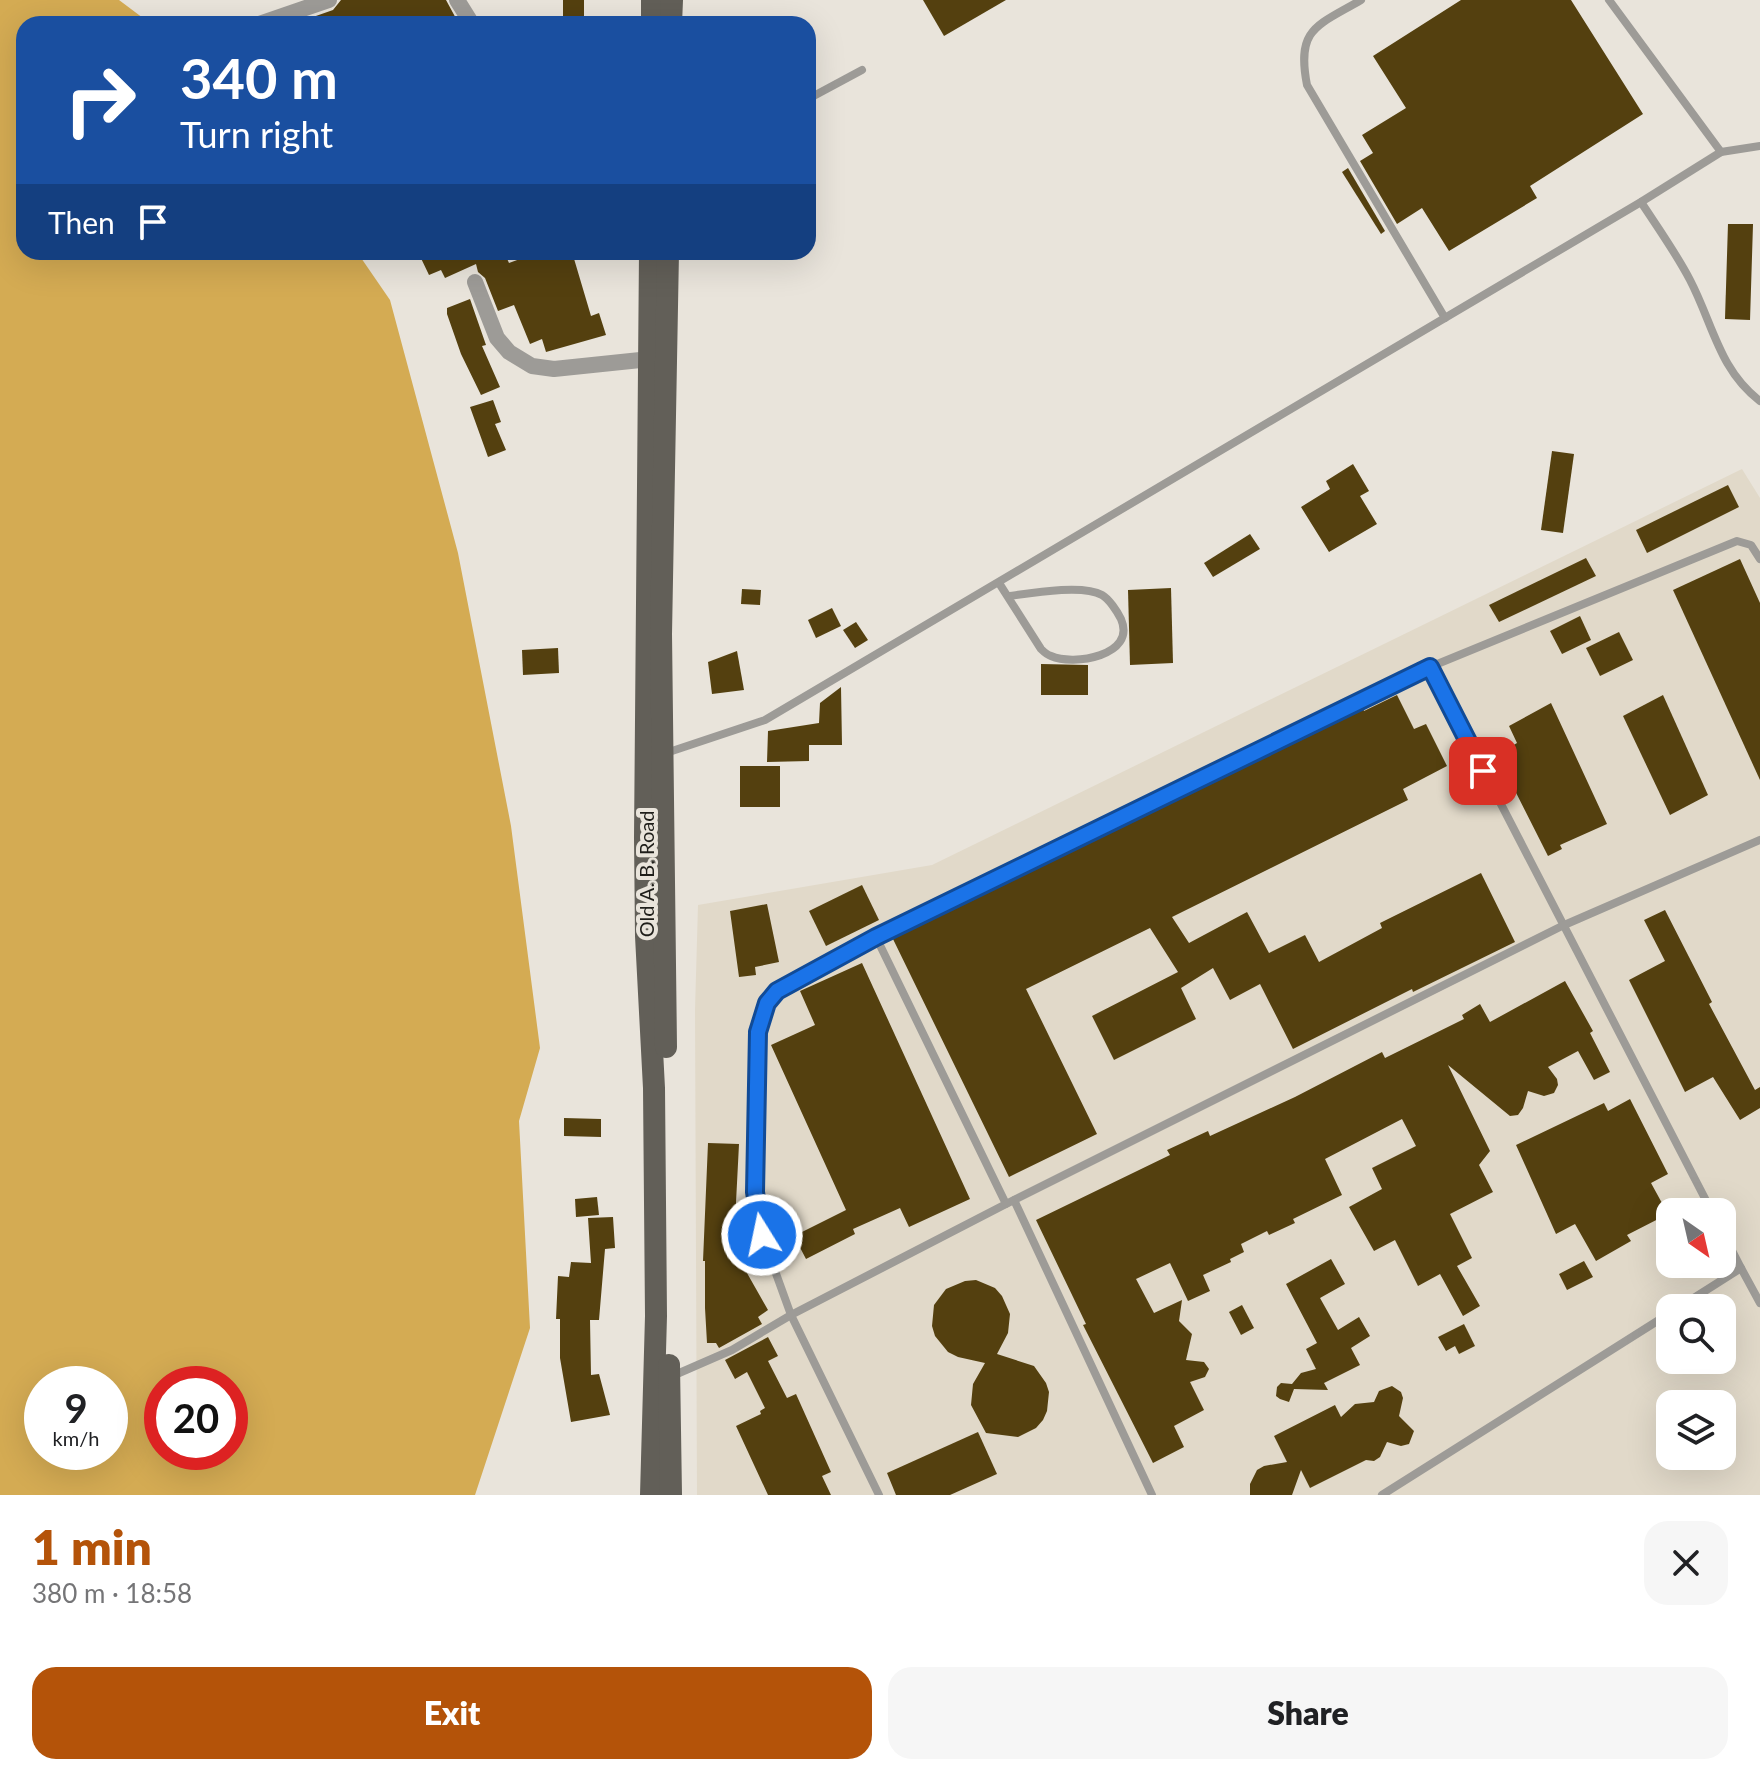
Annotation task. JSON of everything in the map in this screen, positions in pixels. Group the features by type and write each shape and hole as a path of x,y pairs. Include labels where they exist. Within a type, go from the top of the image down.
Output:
{"main road":[{"name":"Old A. B. Road","path":"650,260 655,756 671,1495"},
{"name":"Old A. B. Road","path":"651,1495 656,1316 655,1103 646,936 661,634 668,260"}],"street":[{"path":"282,16 329,0"},
{"path":"475,282 497,338 509,352 532,366 554,369 650,359"}],"lane":[{"path":"1361,0 1314,28 1304,44 1302,61 1307,85 1445,318"},
{"path":"1609,0 1721,152"},
{"path":"816,95 862,70"},
{"path":"655,756 765,720 1721,152 1760,146"},
{"path":"1641,202 1689,279 1706,312 1725,363 1737,381 1760,401"},
{"path":"879,1495 791,1315 762,1235 755,1192 758,1032 767,1003 777,991 876,937 1430,667 1737,541 1751,545 1760,559"},
{"path":"999,583 1041,649 1051,656 1101,656 1124,638 1117,611 1102,595 1062,590 1010,596"},
{"path":"1430,667 1705,1198"},
{"path":"669,1378 732,1350 791,1315 1010,1202 1562,926 1760,840"},
{"path":"876,937 1010,1202 1152,1495"},
{"path":"1736,1258 1760,1303"},
{"path":"1700,1294 1741,1268"},
{"path":"1382,1495 1656,1322"}],"shaded area":[{"path":"0,0 119,0 140,16 16,16 16,260 362,260 390,300 458,553 511,826 540,1048 519,1121 530,1328 475,1495 0,1495"},
{"path":"1742,469 1760,498 1760,1495 697,1495 695,1010 698,905 932,865"}],"building":[{"path":"341,0 446,0 455,16 316,16 333,10"},
{"path":"563,0 584,0 584,16 563,16"},
{"path":"923,0 1006,0 944,36"},
{"path":"1461,0 1571,0 1643,114 1530,186 1537,198 1449,251 1422,208 1397,224 1360,161 1373,153 1362,135 1406,108 1373,56"},
{"path":"1348,168 1385,231 1381,234 1342,172"},
{"path":"1728,224 1753,224 1750,320 1725,319"},
{"path":"422,260 508,260 509,263 517,260 574,260 591,316 599,313 606,335 546,352 542,339 530,344 514,305 498,311 476,264 445,278 441,270 429,275"},
{"path":"470,299 486,345 482,346 500,387 481,395 461,354 447,314 447,308"},
{"path":"493,400 501,422 495,424 506,450 488,457 470,407"},
{"path":"1552,451 1574,454 1563,533 1541,530"},
{"path":"1353,464 1369,491 1360,496 1377,524 1329,552 1301,507 1330,489 1326,481"},
{"path":"1728,485 1739,507 1647,553 1636,530"},
{"path":"1250,534 1260,549 1213,577 1204,563"},
{"path":"1586,558 1596,576 1499,622 1489,605"},
{"path":"1740,559 1760,603 1760,780 1673,590"},
{"path":"1171,588 1173,663 1130,665 1128,590"},
{"path":"742,589 761,590 760,605 741,604"},
{"path":"832,608 841,626 816,638 808,620"},
{"path":"1580,616 1591,640 1562,654 1550,631"},
{"path":"856,622 868,640 855,648 843,630"},
{"path":"1619,632 1633,660 1600,676 1586,648"},
{"path":"558,648 559,673 523,675 522,650"},
{"path":"737,651 744,690 712,694 708,662"},
{"path":"1041,664 1088,665 1088,695 1041,695"},
{"path":"841,687 842,745 809,745 809,761 767,762 768,731 819,723 820,703"},
{"path":"1397,695 1414,729 1426,724 1447,766 1403,789 1408,800 1172,917 1189,943 1247,912 1269,953 1305,935 1319,962 1382,928 1380,923 1481,873 1515,942 1293,1049 1260,984 1230,1000 1213,968 1181,988 1196,1019 1114,1060 1092,1016 1178,972 1150,928 1026,989 1097,1134 1009,1177 892,937 1363,708 1364,711"},
{"path":"1663,695 1708,795 1670,815 1623,716"},
{"path":"1551,703 1607,824 1560,845 1562,849 1548,856 1497,755 1517,743 1509,726"},
{"path":"740,766 780,766 780,807 740,807"},
{"path":"862,885 879,920 826,946 809,911"},
{"path":"767,904 779,962 755,967 756,975 739,977 730,911"},
{"path":"1665,910 1712,1002 1709,1004 1755,1090 1760,1087 1760,1108 1740,1120 1713,1077 1685,1092 1629,980 1665,961 1644,920"},
{"path":"862,963 970,1199 909,1227 900,1208 853,1229 855,1234 806,1259 794,1236 846,1210 771,1045 815,1025 800,991"},
{"path":"1565,981 1593,1031 1590,1033 1610,1072 1594,1080 1578,1051 1548,1067 1557,1079 1554,1093 1544,1096 1528,1091 1518,1115 1510,1116 1448,1065 1490,1151 1479,1165 1493,1192 1450,1214 1472,1258 1457,1266 1480,1306 1463,1316 1440,1274 1418,1286 1395,1240 1374,1251 1349,1207 1382,1189 1372,1168 1416,1146 1402,1119 1325,1159 1342,1195 1293,1219 1295,1223 1269,1235 1267,1231 1241,1244 1244,1252 1203,1275 1210,1291 1188,1301 1170,1263 1136,1279 1154,1313 1182,1300 1179,1321 1192,1334 1186,1360 1204,1362 1209,1369 1205,1377 1190,1382 1204,1410 1174,1426 1184,1447 1153,1463 1083,1325 1086,1324 1036,1220 1170,1155 1167,1150 1208,1131 1210,1136 1382,1052 1385,1058 1464,1019 1462,1015 1480,1004 1490,1022"},
{"path":"1630,1099 1668,1174 1651,1183 1659,1198 1656,1198 1656,1220 1627,1235 1631,1241 1596,1261 1575,1224 1556,1234 1516,1145 1604,1103 1608,1111"},
{"path":"564,1118 601,1119 601,1137 564,1136"},
{"path":"708,1143 739,1144 735,1222 745,1222 743,1266 768,1310 758,1317 762,1324 719,1348 716,1343 707,1343 705,1308 703,1261"},
{"path":"597,1197 599,1215 576,1217 575,1199"},
{"path":"613,1217 615,1248 605,1249 599,1320 590,1320 591,1375 599,1374 610,1415 571,1422 560,1358 560,1319 556,1319 558,1276 569,1277 571,1262 591,1263 588,1218"},
{"path":"1331,1259 1345,1284 1320,1298 1338,1330 1359,1317 1370,1336 1351,1348 1360,1365 1324,1383 1328,1390 1294,1389 1289,1402 1276,1396 1277,1387 1281,1383 1292,1384 1301,1373 1316,1369 1306,1349 1317,1343 1286,1284"},
{"path":"1584,1261 1593,1277 1567,1290 1559,1274"},
{"path":"976,1280 995,1288 1010,1314 1008,1333 997,1354 1034,1366 1049,1392 1043,1420 1036,1428 1018,1437 986,1433 971,1405 973,1384 985,1363 948,1352 935,1336 932,1326 934,1305 946,1289"},
{"path":"1242,1305 1254,1328 1241,1335 1229,1312"},
{"path":"1464,1324 1475,1346 1459,1354 1455,1346 1446,1351 1438,1337"},
{"path":"768,1337 778,1356 768,1361 787,1398 796,1394 831,1472 822,1476 831,1495 768,1495 736,1426 761,1414 760,1411 765,1408 747,1372 735,1379 725,1360"},
{"path":"1392,1386 1401,1392 1403,1398 1399,1416 1414,1431 1409,1444 1401,1446 1387,1442 1380,1457 1374,1461 1366,1460 1310,1488 1301,1470 1292,1495 1250,1495 1250,1484 1257,1470 1287,1462 1274,1436 1335,1405 1341,1417 1355,1404 1374,1402 1379,1391"},
{"path":"978,1432 997,1474 950,1495 896,1495 887,1473"}],"route":[{"path":"762,1235 755,1192 758,1032 767,1003 777,991 876,937 1430,667 1483,771"}]}
